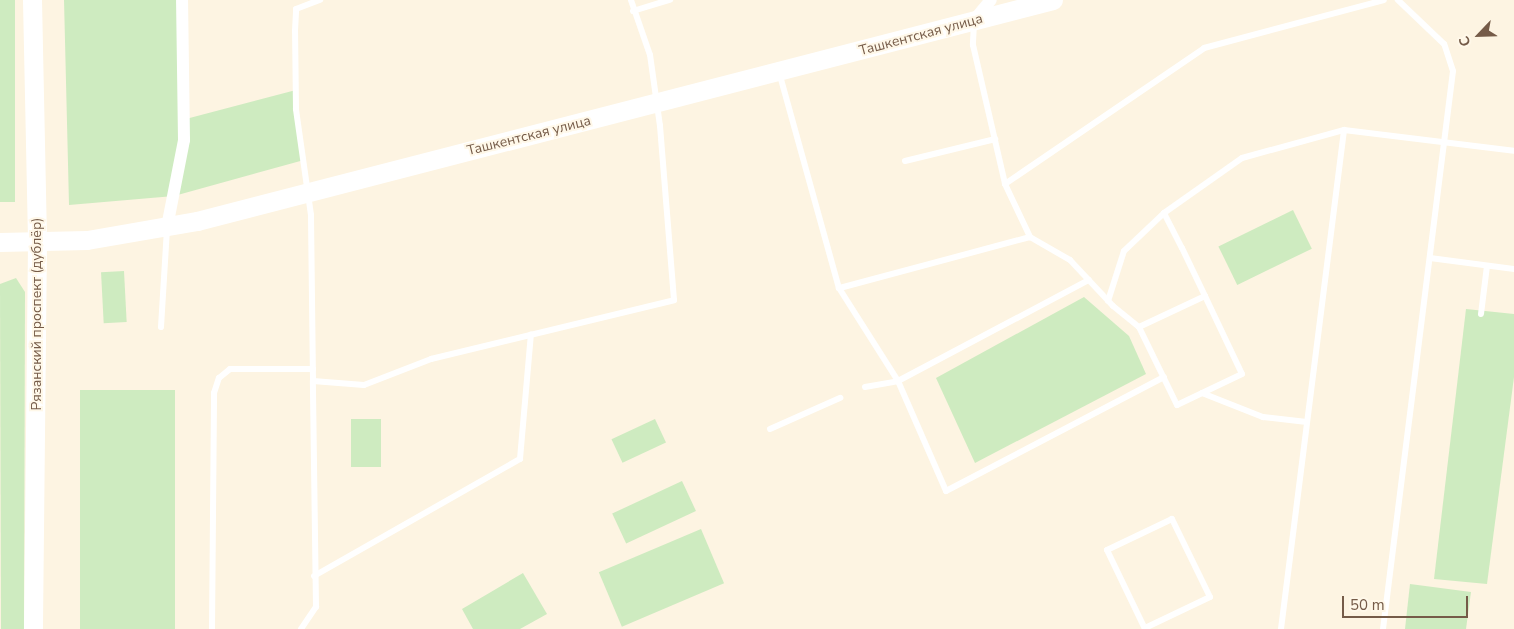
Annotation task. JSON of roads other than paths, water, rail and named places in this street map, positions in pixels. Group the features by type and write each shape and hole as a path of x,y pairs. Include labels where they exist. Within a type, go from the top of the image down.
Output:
{"main road":[{"name":"Рязанский проспект (дублёр)","path":"32,0 37,243 33,629"},
{"name":"Ташкентская улица","path":"0,242 37,243 124,236 167,227 656,104 974,20 1033,2 1053,0"}],"street":[{"path":"167,227 184,140 182,0"},
{"path":"974,20 991,0"}],"lane":[{"path":"301,629 316,606 314,576 314,381 311,215 306,193 296,109 296,8 320,0"},
{"path":"314,381 364,385 431,359 674,300 650,55 633,11 631,0"},
{"path":"633,11 670,0"},
{"path":"1005,184 1204,48 1384,0"},
{"path":"1383,629 1453,71 1444,44 1398,0"},
{"path":"974,20 973,44 1005,184 1030,237 1070,260 1108,301 1140,327 1177,405 1242,374 1164,213"},
{"path":"779,72 839,288 898,381 946,491 1164,377"},
{"path":"1281,629 1344,130"},
{"path":"1108,301 1124,251 1164,213 1242,158 1344,130 1514,151"},
{"path":"904,161 995,139"},
{"path":"161,326 167,227"},
{"path":"839,288 1030,237"},
{"path":"1430,258 1514,269"},
{"path":"1481,314 1487,266"},
{"path":"864,387 898,381 1089,280"},
{"path":"1140,327 1205,296"},
{"path":"314,576 520,459 531,334"},
{"path":"212,629 214,393 219,378 230,368 313,369"},
{"path":"1202,393 1263,416 1308,422"},
{"path":"770,429 840,398"},
{"path":"1172,519 1210,597 1145,629 1107,550 1172,519"}]}
